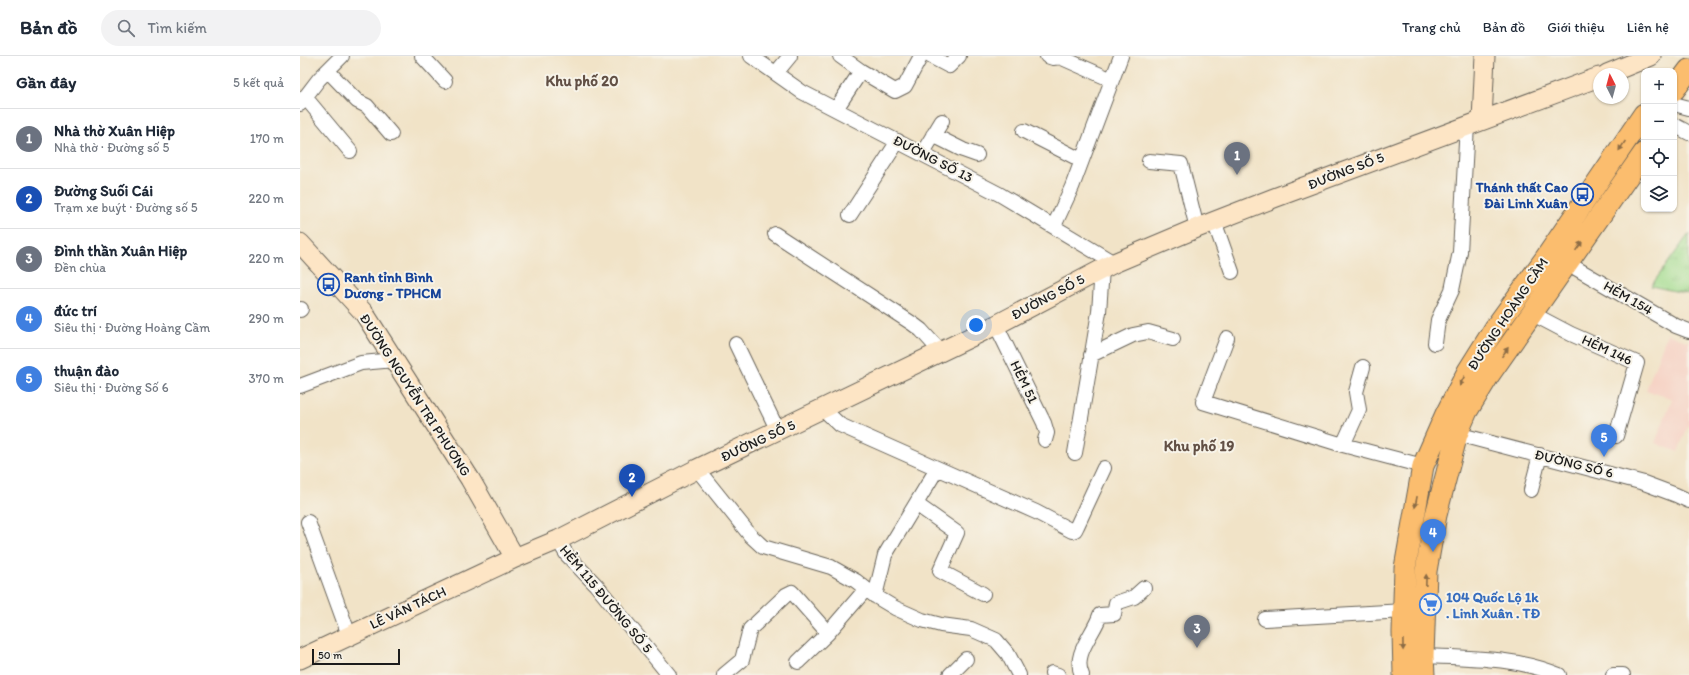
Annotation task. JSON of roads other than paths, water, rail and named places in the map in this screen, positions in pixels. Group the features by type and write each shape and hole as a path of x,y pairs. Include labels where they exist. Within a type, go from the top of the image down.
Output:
{"main road":[{"path":"1475,123 1485,56"},
{"path":"1629,70 1641,68 1651,56"},
{"path":"1677,86 1689,70"},
{"name":"ĐƯỜNG SỐ 5","path":"515,558 558,540 697,470 996,325 1108,266 1205,224 1593,79"},
{"name":"ĐƯỜNG HOÀNG CẦM","path":"1404,675 1405,568 1424,466 1446,414 1468,370 1495,328 1545,259 1641,118"},
{"name":"ĐƯỜNG HOÀNG CẦM","path":"1424,666 1426,571 1436,515 1457,434 1467,411 1531,313 1641,156"},
{"name":"ĐƯỜNG NGUYỄN TRI PHƯƠNG","path":"300,243 364,312 470,479 515,558"},
{"name":"LÊ VĂN TÁCH","path":"300,659 515,558"}],"street":[{"path":"342,56 303,100 350,151"},
{"path":"422,56 445,80"},
{"name":"ĐƯỜNG SỐ 13","path":"751,56 802,92 999,194 1054,226 1108,266"},
{"path":"776,73 790,56"},
{"path":"840,56 861,71 896,91 905,86 920,56"},
{"path":"930,56 949,66 959,56"},
{"path":"1047,56 1053,58 1060,57 1112,80"},
{"path":"1054,226 1072,187 1081,160 1122,56"},
{"path":"328,71 357,100 367,106 391,134"},
{"path":"836,109 861,71"},
{"path":"1677,105 1689,108"},
{"path":"922,154 942,121"},
{"path":"1435,343 1438,320 1452,290 1460,252 1475,123"},
{"path":"1677,127 1689,133"},
{"path":"1024,131 1081,160"},
{"path":"933,135 963,150 977,155"},
{"path":"850,215 898,141"},
{"path":"1149,161 1181,164 1205,224 1232,272"},
{"path":"774,234 913,324 921,330 940,351"},
{"name":"HẺM 154","path":"1567,263 1676,326 1689,331"},
{"path":"1074,453 1108,266"},
{"name":"HẺM 146","path":"1531,313 1571,334 1637,363 1616,436"},
{"name":"HẺM 51","path":"996,325 1044,423 1046,433 1045,440"},
{"path":"1091,355 1133,335 1148,332 1173,339"},
{"path":"1227,338 1203,402 1343,445 1424,466"},
{"path":"736,344 778,431"},
{"path":"300,386 361,363 395,360"},
{"path":"1343,445 1360,410 1356,392 1363,367"},
{"path":"823,409 840,425 1036,512 1072,531 1075,530 1104,468"},
{"name":"ĐƯỜNG SỐ 6","path":"1457,434 1644,482 1689,501"},
{"path":"1531,490 1540,455"},
{"path":"798,662 870,592 885,555 937,469"},
{"path":"697,470 750,535 763,547 831,567 856,581 895,608 922,620 941,626 971,629 996,640 1008,654 1019,675"},
{"path":"916,504 957,533 940,571 983,594"},
{"path":"308,522 349,635"},
{"name":"HẺM 115 ĐƯỜNG SỐ 5","path":"558,540 567,555 596,585 669,675"},
{"path":"1082,675 1079,668 1079,658 1097,626 1100,615 1114,614 1116,603 1134,597 1144,588"},
{"path":"724,675 742,660 750,629 786,595 792,592 828,633"},
{"path":"1265,619 1404,611"},
{"path":"950,675 966,659"},
{"path":"1424,666 1498,659 1540,667 1559,675"},
{"path":"1613,675 1623,675"}],"place":[{"name":"Nhà thờ Xuân Hiệp","path":"1237,175"},
{"name":"Thánh thất Cao Đài Linh Xuân","path":"1583,195"},
{"name":"Ranh tỉnh Bình Dương - TPHCM","path":"328,285"},
{"name":"thuận đào","path":"1604,457"},
{"name":"Đường Suối Cái","path":"632,497"},
{"name":"đức trí","path":"1433,552"},
{"name":"104 Quốc Lộ 1k . Linh Xuân . TĐ","path":"1430,605"},
{"name":"Đình thần Xuân Hiệp","path":"1197,648"}],"district":[{"name":"Khu phố 20","path":"582,81"},
{"name":"Khu phố 19","path":"1199,446"}]}
